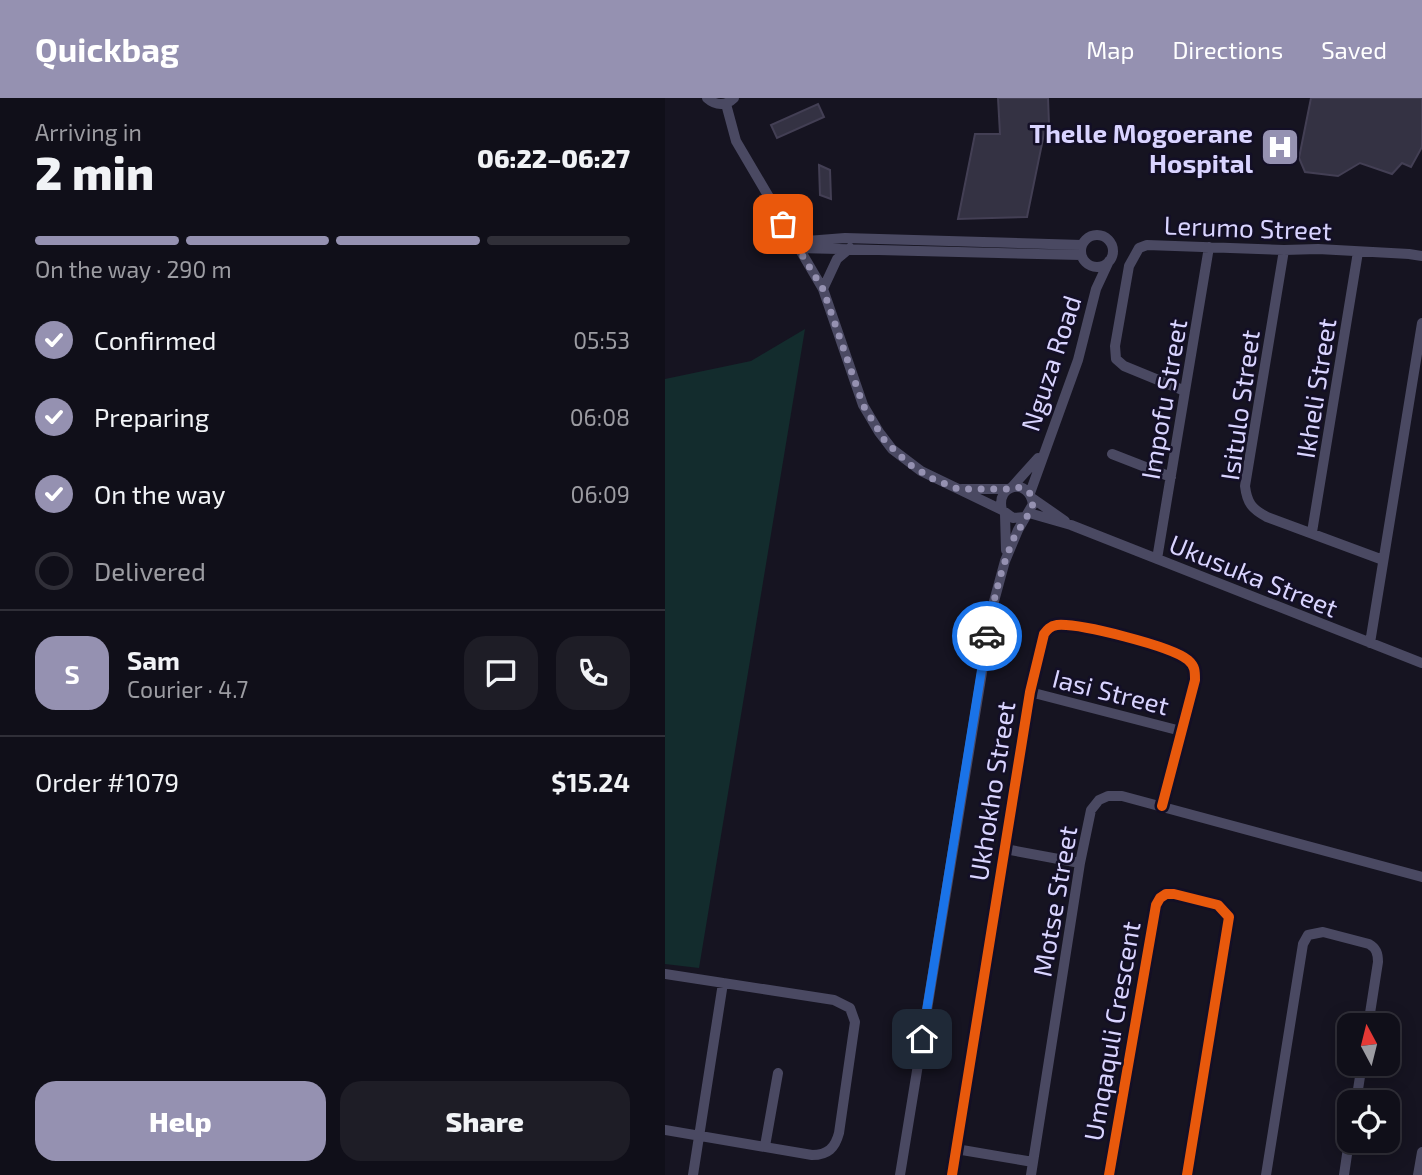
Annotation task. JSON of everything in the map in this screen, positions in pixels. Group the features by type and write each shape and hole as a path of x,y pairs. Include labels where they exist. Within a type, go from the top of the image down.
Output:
{"street":[{"path":"707,98 717,104 730,101 736,141 823,289 863,405 879,432 909,464 933,479 1015,519 1027,515"},
{"path":"1103,236 1113,247 1109,261 1101,266 1089,265 1082,250 1088,237 1103,236"},
{"path":"796,245 836,243 1082,250"},
{"path":"836,243 850,248 1082,250"},
{"name":"Lerumo Street","path":"1185,391 1124,366 1116,359 1115,346 1129,266 1139,248 1147,245 1329,249 1422,256"},
{"name":"Impofu Street","path":"1157,559 1209,247"},
{"path":"823,289 837,259 850,248"},
{"name":"Isitulo Street","path":"1284,250 1245,486 1247,500 1254,510 1267,517 1383,560"},
{"name":"Ikheli Street","path":"1312,532 1358,252"},
{"name":"Nguza Road","path":"1031,496 1044,449 1078,360 1096,289 1109,261"},
{"name":"Nguza Road","path":"1089,265 1096,289"},
{"path":"1370,643 1422,323"},
{"name":"Nguza Road","path":"1010,488 1044,449"},
{"path":"1112,454 1171,477"},
{"path":"900,1175 993,605 1005,561 1033,503 1031,496 1022,487 958,489"},
{"path":"1005,561 1004,512 1001,499 1010,488"},
{"name":"Ukusuka Street","path":"1031,496 1071,525"},
{"name":"Ukusuka Street","path":"1027,515 1071,525 1422,663"},
{"name":"Ukhokho Street","path":"951,1175 1030,692 1044,634 1048,628 1056,625 1079,627 1126,638 1183,657 1195,669 1195,680 1162,806"},
{"name":"Iasi Street","path":"1030,692 1181,731"},
{"name":"Motse Street","path":"1031,1175 1080,863 1091,810 1099,800 1108,796 1122,796 1422,877"},
{"path":"1005,849 1080,863"},
{"name":"Umqaquli Crescent","path":"1109,1175 1156,905 1166,894 1174,894 1218,905 1229,917 1187,1175"},
{"path":"1266,1175 1303,944 1308,934 1324,932 1374,947 1378,962 1370,1013"},
{"path":"665,974 834,1000 847,1005 854,1016 855,1025 839,1133 834,1146 827,1153 817,1155 665,1130"},
{"path":"693,1175 723,983"},
{"path":"765,1146 778,1073"},
{"path":"956,1149 1033,1162"},
{"path":"1418,1175 1422,1152"},
{"path":"1344,1175 1347,1153"}],"green space":[{"path":"805,329 699,968 665,964 665,379 751,361"}],"building":[{"path":"998,98 1048,98 1049,124 1046,124 1027,217 958,219 975,134 1000,134"},
{"path":"1311,98 1422,98 1422,147 1411,167 1402,163 1392,174 1360,163 1338,176 1305,172 1299,158"},
{"path":"818,104 824,117 777,138 771,125"},
{"path":"819,165 830,170 831,199 820,195"}],"cycle path":[{"path":"952,1175 1030,692 1044,634 1051,627 1068,625 1124,636 1178,654 1192,664 1195,680 1162,806"},
{"path":"1109,1175 1156,905 1166,894 1218,905 1229,917 1187,1175"}],"way so far":[{"path":"783,224 823,289 863,405 885,441 909,464 933,479 958,489 1022,487 1032,498 1032,509 1018,530 1005,561 987,636"}],"place":[{"name":"Thelle Mogoerane Hospital","path":"1280,147"}],"route":[{"path":"922,1039 987,636"}]}
